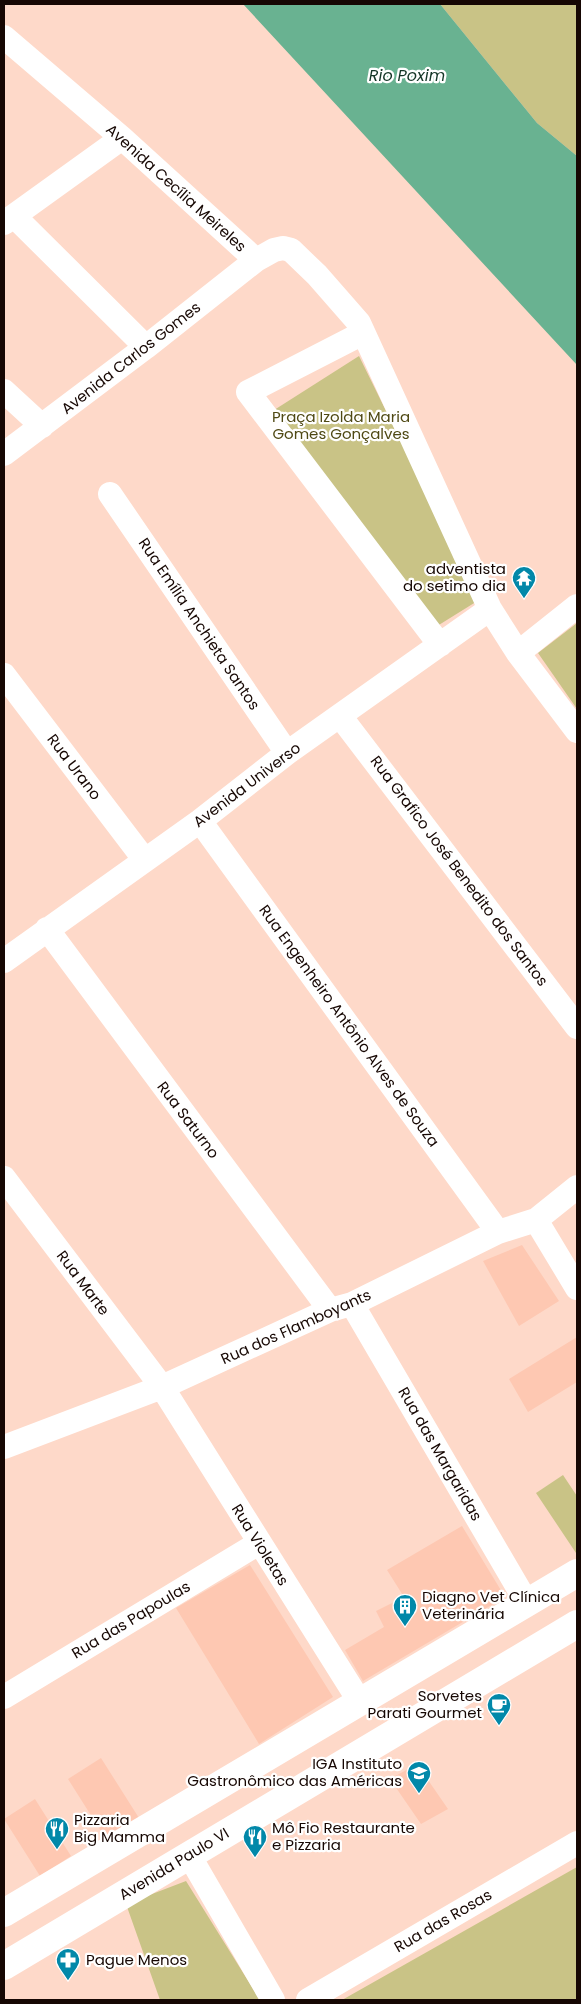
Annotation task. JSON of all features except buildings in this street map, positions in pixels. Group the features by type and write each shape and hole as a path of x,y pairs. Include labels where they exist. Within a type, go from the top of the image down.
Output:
{"main road":[{"path":"4,1913 577,1573"},
{"name":"Avenida Paulo VI","path":"4,1966 577,1624"}],"street":[{"name":"Avenida Cecília Meireles","path":"7,45 122,138 256,260 274,250 283,248 291,250 318,275 359,323 490,609 518,653 577,731"},
{"path":"122,138 9,220 146,347"},
{"name":"Avenida Carlos Gomes","path":"4,454 146,347 256,260"},
{"path":"363,332 248,392 440,645"},
{"path":"4,391 42,426"},
{"name":"Rua Emília Anchieta Santos","path":"110,494 287,753"},
{"path":"518,653 577,606"},
{"name":"Avenida Universo","path":"4,961 200,820 287,753 490,609"},
{"name":"Rua Urano","path":"4,676 144,859"},
{"name":"Rua Grafico José Benedito dos Santos","path":"340,716 577,1027"},
{"name":"Rua Engenheiro Antônio Alves de Souza","path":"200,820 498,1232"},
{"name":"Rua Saturno","path":"47,929 341,1307"},
{"name":"Rua Marte","path":"4,1178 162,1387"},
{"name":"Rua dos Flamboyants","path":"4,1447 162,1387 341,1307 498,1232 536,1220 577,1188"},
{"path":"536,1220 577,1288"},
{"name":"Rua das Margaridas","path":"341,1307 527,1603"},
{"name":"Rua Violetas","path":"162,1387 360,1702"},
{"name":"Rua das Papoulas","path":"4,1697 259,1543"},
{"name":"Rua das Rosas","path":"308,2000 577,1843"},
{"path":"189,1855 273,2000"}],"shaded area":[{"path":"522,1245 559,1301 519,1326 483,1261"},
{"path":"577,1337 577,1382 528,1412 509,1379"},
{"path":"462,1526 505,1597 363,1681 345,1650 384,1627 376,1611 404,1597 387,1570"},
{"path":"250,1565 333,1697 259,1744 176,1608"},
{"path":"101,1758 139,1818 104,1836 68,1779"},
{"name":"IGA Instituto Gastronômico das Américas","path":"417,1764 448,1809 421,1824 390,1779"},
{"path":"35,1799 71,1856 40,1876 4,1819"}],"green space":[{"path":"440,4 577,4 577,156 537,123"},
{"name":"Praça Izolda Maria Gomes Gonçalves","path":"359,356 479,600 434,628 271,412"},
{"path":"577,623 577,709 538,653"},
{"path":"563,1475 577,1496 576,1553 536,1493"},
{"path":"577,1867 577,2000 342,2000"},
{"path":"186,1881 260,2000 160,2000 126,1904"}],"water":[{"name":"Rio Poxim","path":"243,4 440,4 537,123 577,156 577,365"}],"place":[{"name":"adventista do setimo dia","path":"524,599"},
{"name":"Diagno Vet Clínica Veterinária","path":"405,1627"},
{"name":"Sorvetes Parati Gourmet","path":"499,1726"},
{"name":"IGA Instituto Gastronômico das Américas","path":"419,1794"},
{"name":"Pizzaria Big Mamma","path":"57,1850"},
{"name":"Mô Fio Restaurante e Pizzaria","path":"255,1858"},
{"name":"Pague Menos","path":"68,1981"}]}
